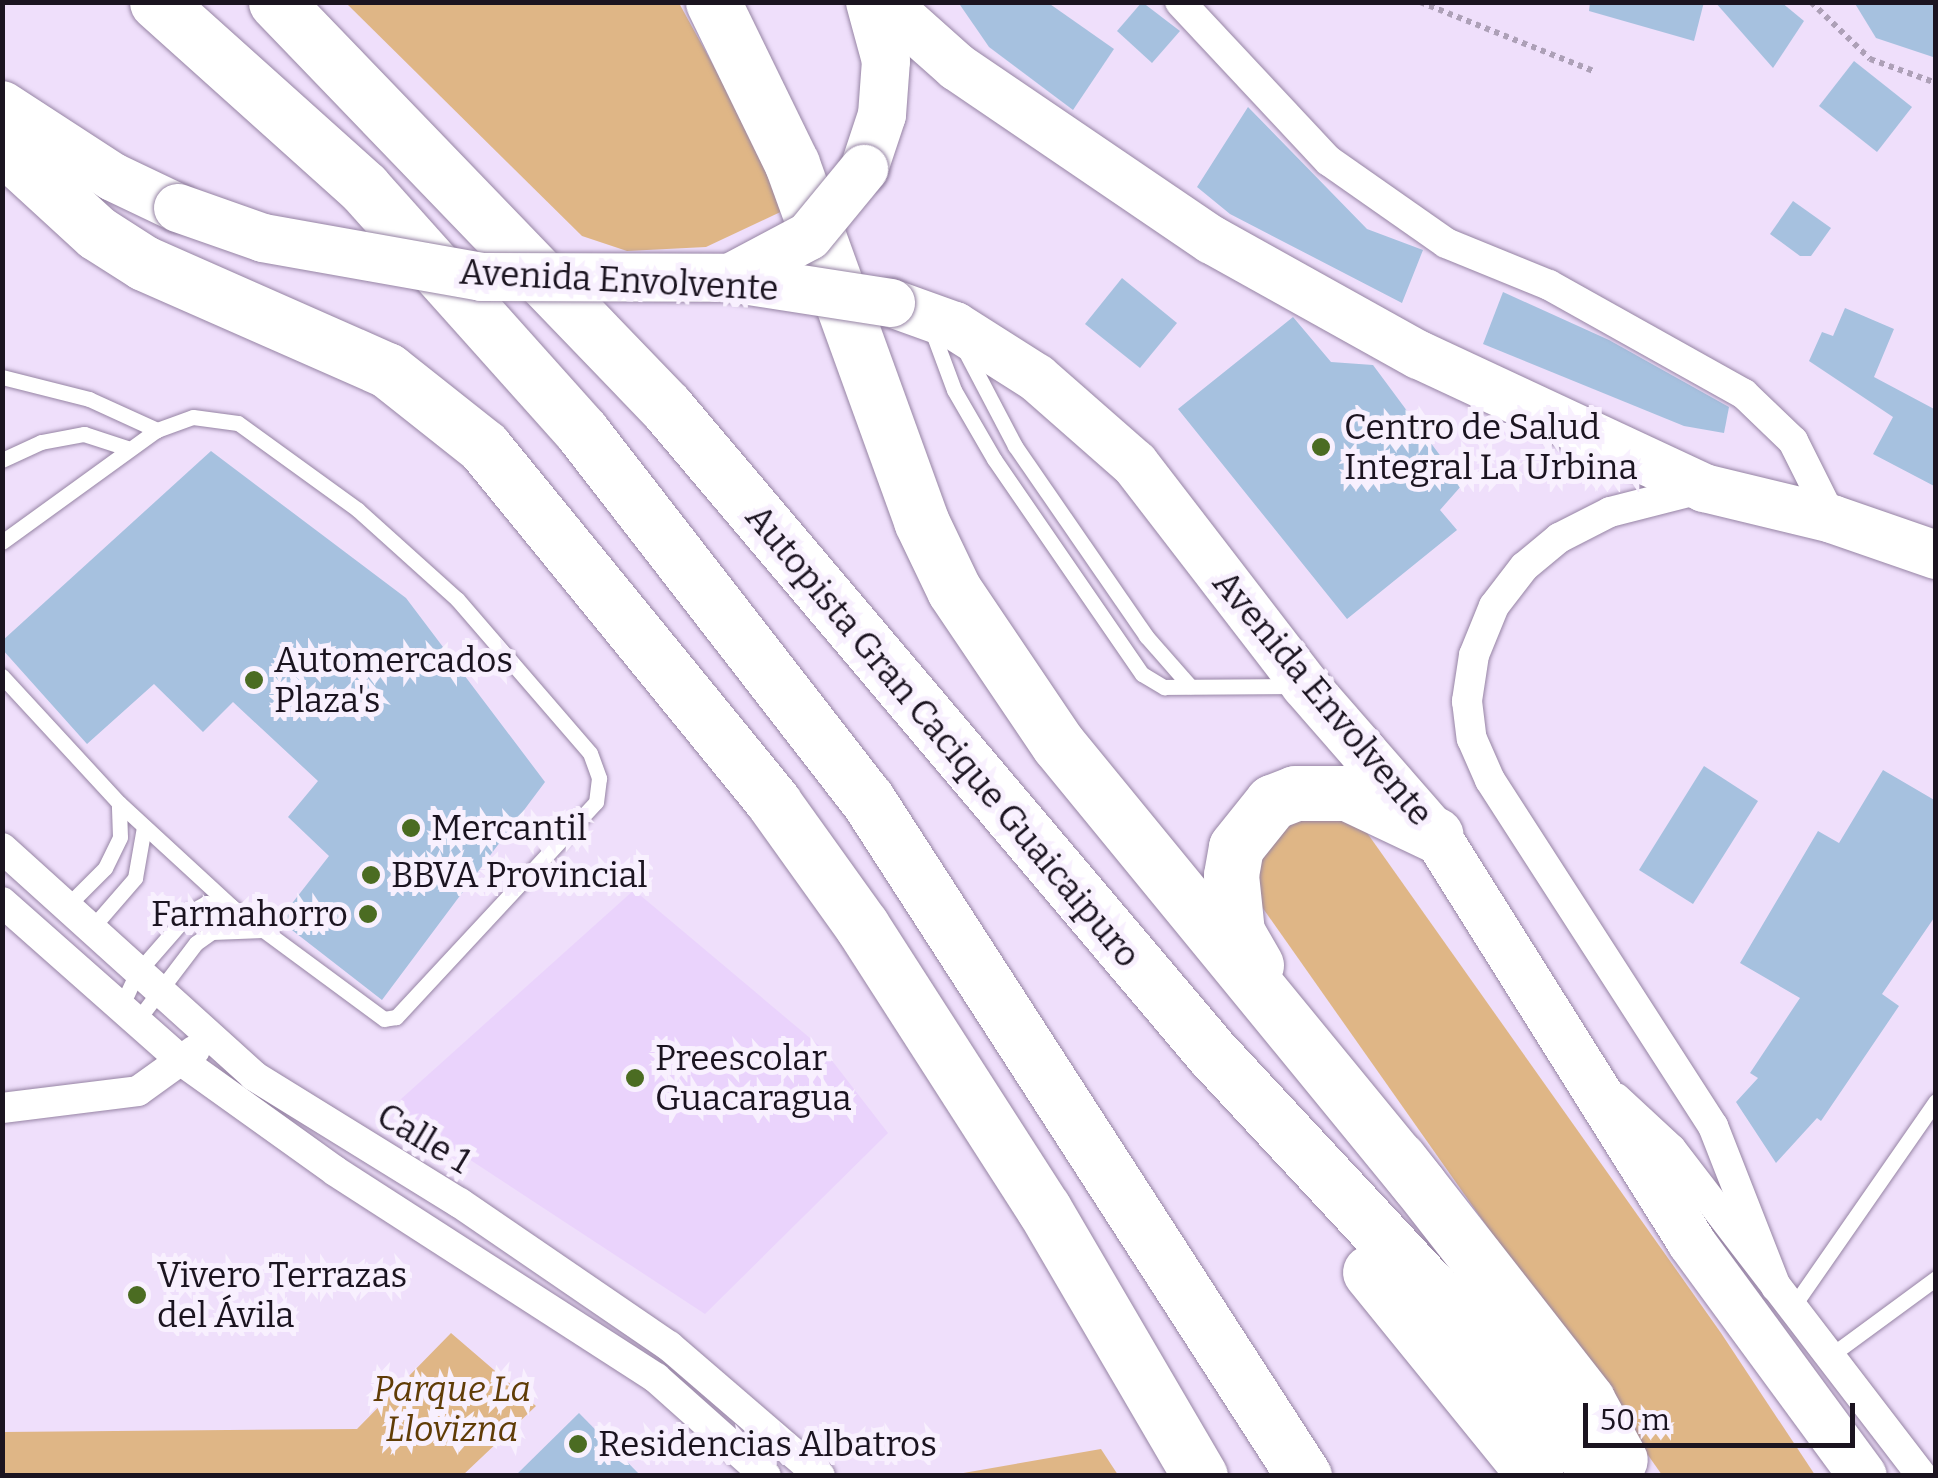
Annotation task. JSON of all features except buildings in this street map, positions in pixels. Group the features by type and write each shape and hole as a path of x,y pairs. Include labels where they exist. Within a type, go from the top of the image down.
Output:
{"highway":[{"path":"157,2 364,188 582,432 866,799 1304,1476"},
{"name":"Autopista Gran Cacique Guaicaipuro","path":"276,2 666,407 1212,1053 1605,1476"},
{"path":"713,2 792,164 921,521 954,590 1058,744 1420,1186 1587,1400 1629,1476"},
{"path":"2,146 97,233 128,253 387,370 484,447 763,788 862,926 1044,1209 1200,1476"},
{"path":"1420,1186 1250,955 1237,932 1231,875 1236,847 1252,822 1295,793 1347,794 1436,835"},
{"path":"1212,1053 1350,1248 1536,1476"},
{"path":"1122,1199 1143,1322 1242,1476"}],"main road":[{"path":"891,7 958,67 1212,240 1419,355 1704,488 1832,519 1936,554"},
{"path":"730,278 809,236 864,169 882,115 891,7"},
{"name":"Avenida Envolvente","path":"2,105 112,178 178,208 263,238 482,278 730,278 924,315 1083,412 1135,464 1305,685 1436,835 1691,1242 1863,1476"}],"street":[{"path":"1180,2 1329,161 1446,243 1549,286 1744,394 1794,441 1832,519"},
{"name":"Avenida Envolvente","path":"1704,488 1610,512 1559,538 1524,567 1494,606 1474,655 1467,701 1472,739 1490,780 1713,1126 1784,1298"},
{"name":"Calle 1","path":"2,848 88,932 207,1038 299,1107 460,1203 669,1346 820,1476"},
{"path":"2,902 183,1062 285,1136 656,1378 766,1476"},
{"path":"2,1108 138,1092 183,1062 207,1038"},
{"name":"Avenida Envolvente","path":"1577,1062 1671,1148 1922,1476"},
{"path":"285,1136 299,1107"},
{"path":"656,1378 669,1346"}],"lane":[{"path":"924,315 954,390 994,459 1142,674 1164,686 1305,685"},
{"path":"924,315 1146,636 1190,686"},
{"path":"2,377 90,399 156,430"},
{"path":"2,542 156,430 216,415 275,445 457,599 590,753 599,778 596,802 396,1017 370,1014 231,906 144,827 2,676"},
{"path":"2,460 41,442 84,434 130,448"},
{"path":"64,909 105,868 120,837 119,803"},
{"path":"88,932 136,878 144,827"},
{"path":"128,1016 190,912 206,903 231,906"},
{"path":"128,1016 146,983 212,932 263,930"},
{"path":"1784,1298 1936,1101"},
{"path":"1830,1356 1936,1278"}],"path":[{"path":"1420,2 1596,72"},
{"path":"1811,2 1870,59 1936,83"}],"shaded area":[{"name":"Preescolar Guacaragua","path":"634,890 823,1049 888,1133 705,1314 391,1108"}],"green space":[{"path":"346,3 679,3 791,207 706,247 627,251 582,236"},
{"path":"1353,813 1721,1333 1815,1475 1662,1475 1262,907 1257,859 1277,823"},
{"name":"Parque La Llovizna","path":"451,1333 536,1406 463,1475 3,1475 3,1432 357,1429"},
{"path":"1101,1449 1118,1475 952,1475"}],"place":[{"name":"Centro de Salud Integral La Urbina","path":"1321,447"},
{"name":"Automercados Plaza's","path":"254,680"},
{"name":"Mercantil","path":"411,828"},
{"name":"BBVA Provincial","path":"371,875"},
{"name":"Farmahorro","path":"368,914"},
{"name":"Preescolar Guacaragua","path":"635,1078"},
{"name":"Vivero Terrazas del Ávila","path":"137,1295"},
{"name":"Residencias Albatros","path":"578,1444"}]}
